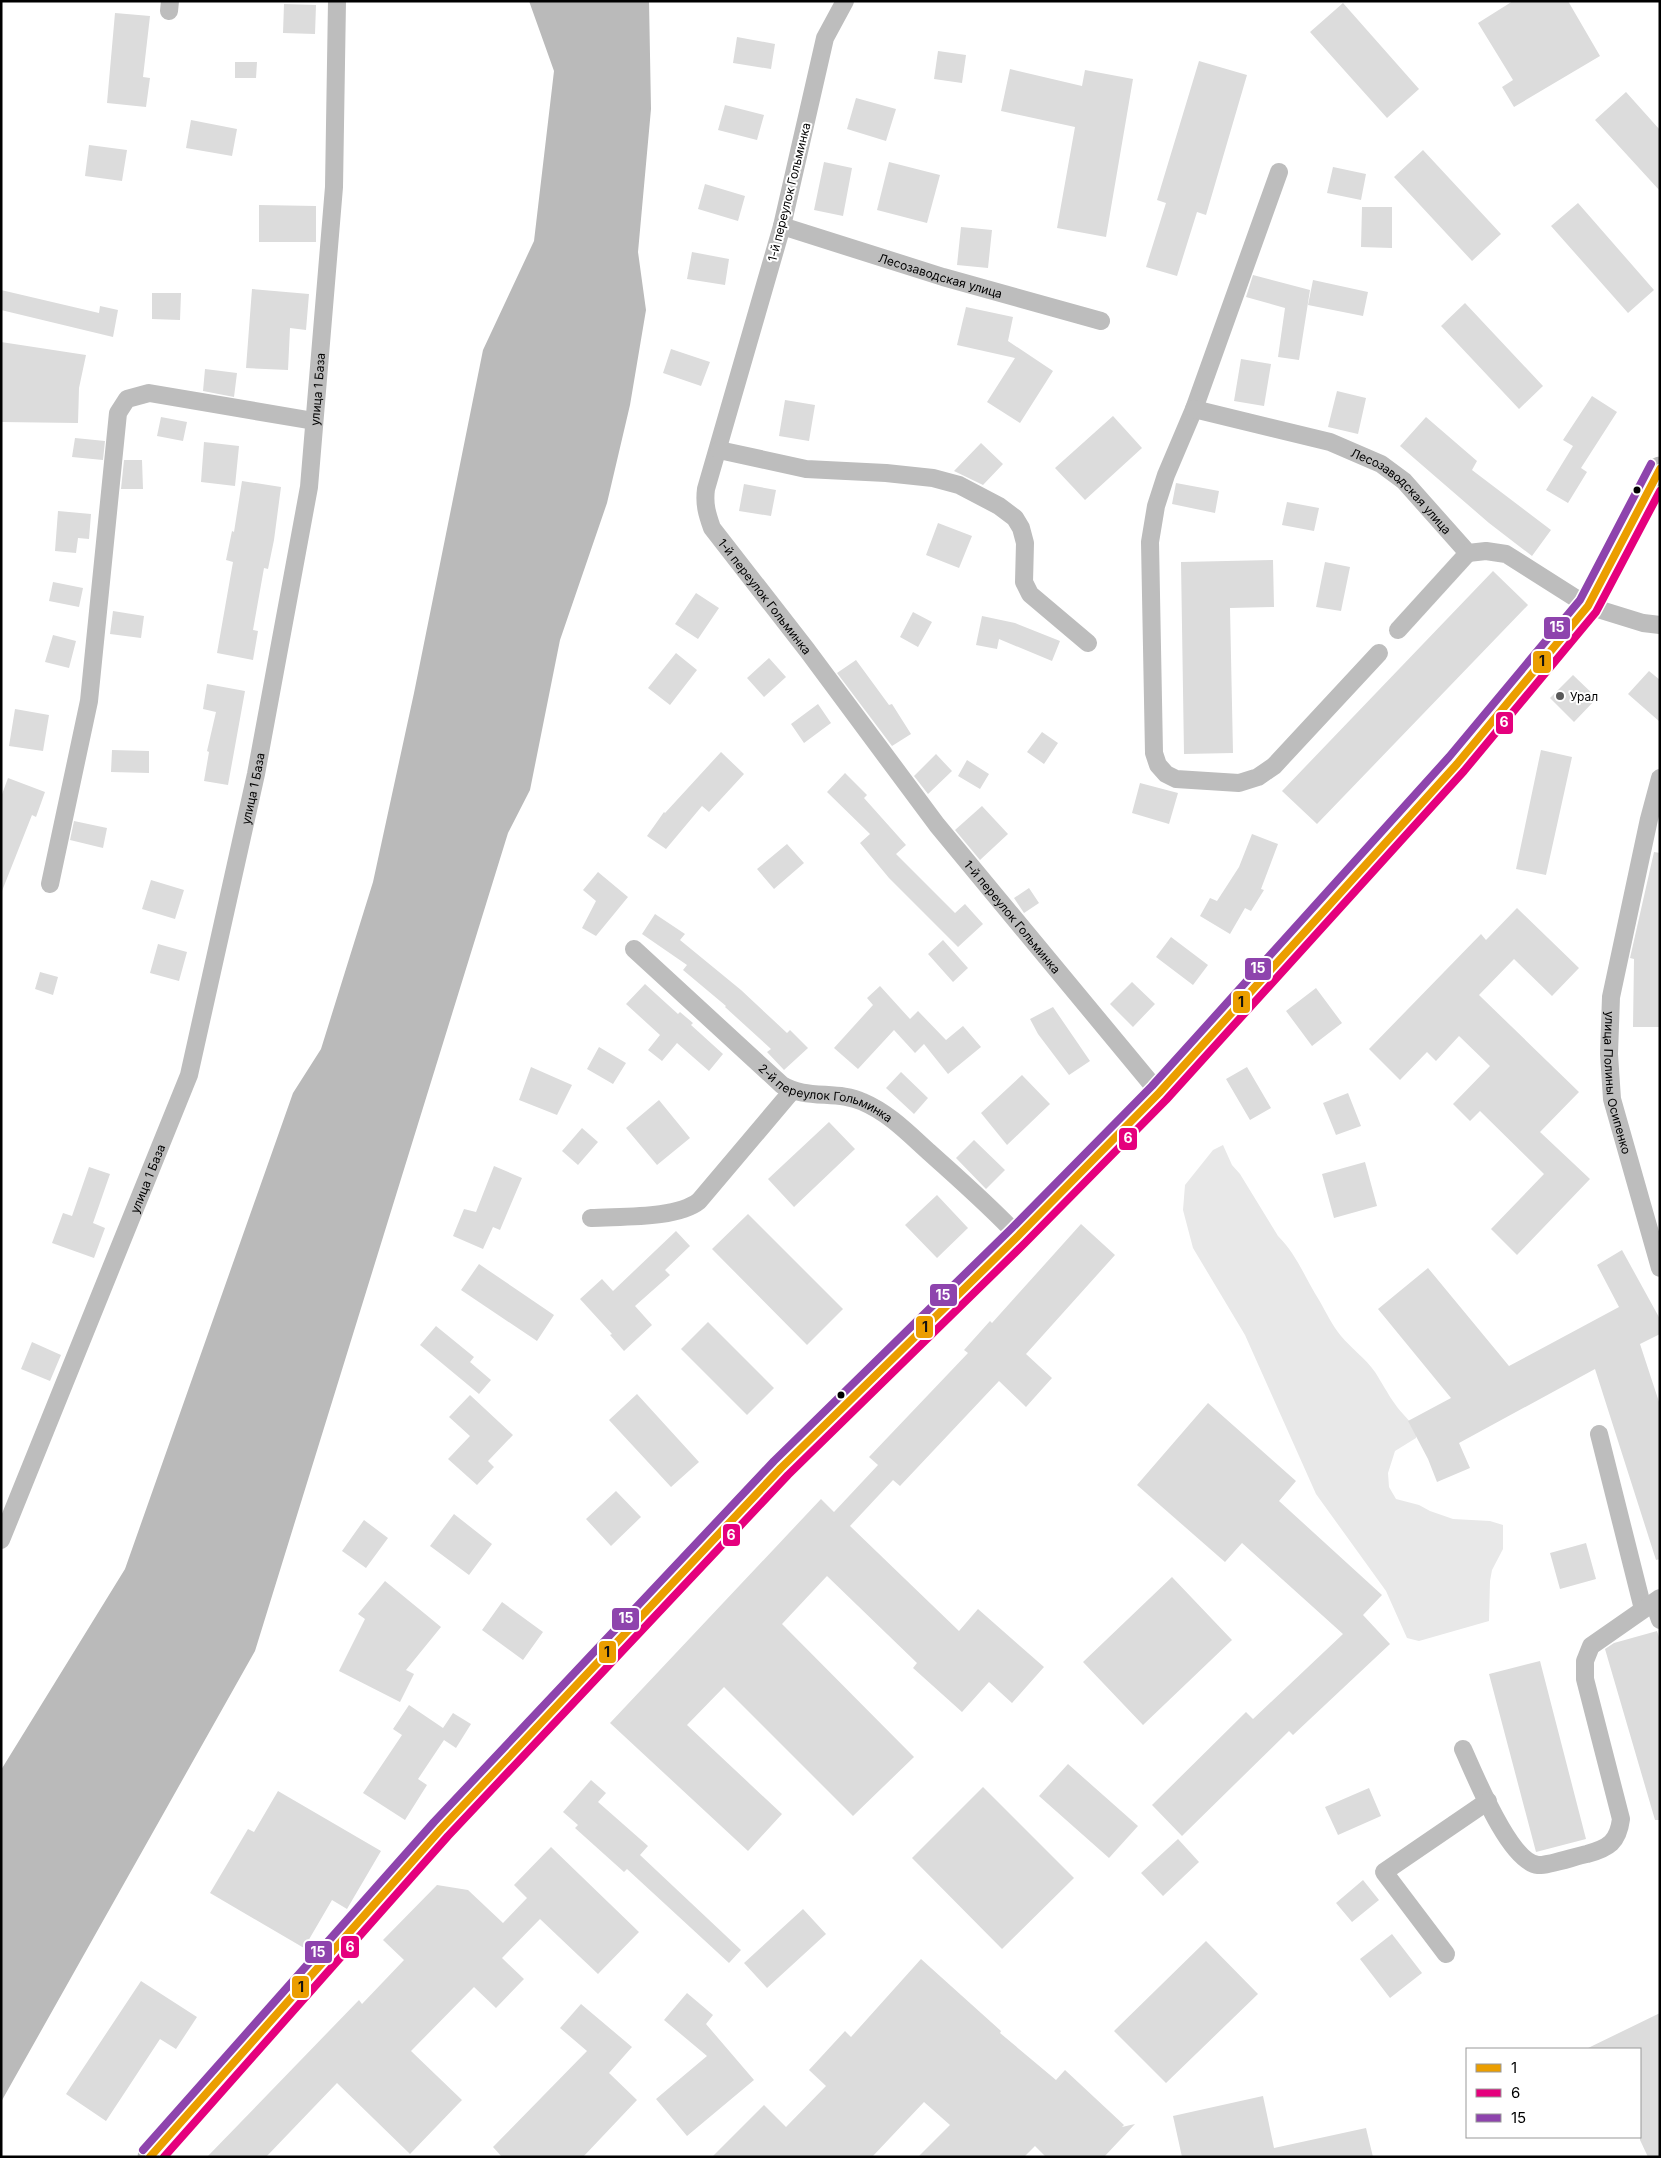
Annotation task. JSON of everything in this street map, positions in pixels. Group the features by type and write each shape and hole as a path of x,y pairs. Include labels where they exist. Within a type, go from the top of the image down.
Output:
{"main road":[{"path":"150,2157 441,1830 658,1598 781,1468 1018,1236 1159,1093 1457,764 1588,606 1660,470"}],"street":[{"name":"улица 1 База","path":"1,1540 189,1075 256,774 309,487 334,187 338,1"},
{"name":"1-й переулок Гольминка","path":"845,1 825,38 782,226 719,450 706,489 705,502 712,528 813,658 937,825 1159,1093"},
{"path":"1279,172 1194,408 1166,474 1156,506 1150,542 1154,753 1158,765 1166,774 1176,779 1239,783 1258,777 1274,766 1379,653"},
{"name":"Лесозаводская улица","path":"782,226 943,277 1101,321"},
{"path":"50,884 88,701 118,414 127,399 149,393 314,422"},
{"name":"Лесозаводская улица","path":"1194,408 1330,442 1381,464 1404,481 1468,553"},
{"path":"719,450 806,469 886,473 933,478 960,485 999,506 1015,518 1021,528 1025,543 1024,582 1030,594 1088,643"},
{"path":"1398,630 1468,553 1486,551 1506,554 1588,606 1643,623 1660,625"},
{"name":"улица Полины Осипенко","path":"1660,778 1649,819 1611,997 1609,1054 1612,1099 1660,1268"},
{"name":"2-й переулок Гольминка","path":"634,949 782,1085 792,1091 838,1095 862,1101 888,1115 991,1207 1018,1236"},
{"path":"592,1218 669,1213 691,1208 792,1091"},
{"path":"1599,1434 1652,1603 1660,1620"},
{"path":"1464,1749 1512,1847 1525,1860 1539,1865 1600,1851 1611,1844 1619,1833 1621,1819 1584,1679 1584,1661 1591,1646 1652,1603"},
{"path":"1446,1954 1384,1872 1488,1801"}],"shaded area":[{"path":"529,1 649,1 651,109 638,252 646,310 630,405 607,503 560,640 530,790 508,833 255,1651 1,2102 1,1770 125,1569 293,1093 321,1049 373,882 414,693 483,350 534,241 554,71"},
{"path":"1223,1145 1232,1165 1240,1174 1278,1236 1296,1259 1335,1327 1371,1367 1397,1407 1416,1427 1416,1438 1395,1451 1388,1473 1389,1487 1396,1499 1419,1505 1453,1519 1490,1521 1503,1525 1503,1549 1492,1570 1490,1581 1489,1621 1419,1641 1407,1638 1386,1591 1316,1494 1245,1335 1193,1248 1183,1210 1185,1185 1213,1150"}],"building":[{"path":"1513,1 1568,1 1600,56 1514,107 1502,87 1513,80 1478,23"},
{"path":"1343,3 1419,89 1387,118 1310,32"},
{"path":"284,4 316,5 315,34 283,33"},
{"path":"115,13 150,16 143,77 150,78 146,107 107,103"},
{"path":"737,37 775,44 771,69 733,63"},
{"path":"938,51 966,55 962,83 934,79"},
{"path":"1199,61 1247,75 1206,215 1197,212 1177,276 1146,267 1166,203 1157,200"},
{"path":"235,62 257,62 256,78 235,78"},
{"path":"1010,69 1082,86 1085,70 1133,79 1106,237 1057,228 1075,127 1001,111"},
{"path":"1626,92 1660,130 1660,191 1595,120"},
{"path":"856,98 896,109 886,141 847,129"},
{"path":"725,105 764,115 757,140 718,130"},
{"path":"191,120 237,129 232,156 186,148"},
{"path":"89,145 127,150 122,181 85,176"},
{"path":"1423,150 1501,234 1472,261 1394,177"},
{"path":"824,162 852,168 843,216 814,210"},
{"path":"889,162 940,175 927,223 877,210"},
{"path":"1333,167 1366,174 1361,200 1327,193"},
{"path":"705,184 745,196 738,221 698,209"},
{"path":"1578,203 1654,290 1628,313 1551,226"},
{"path":"259,205 316,206 316,242 259,242"},
{"path":"1362,207 1392,207 1392,248 1361,247"},
{"path":"961,227 992,230 988,268 957,265"},
{"path":"692,252 729,259 725,285 687,279"},
{"path":"1253,275 1310,290 1299,360 1278,357 1285,308 1246,297"},
{"path":"1313,280 1368,292 1363,316 1308,305"},
{"path":"252,289 309,294 306,330 290,328 288,370 246,368"},
{"path":"1,290 99,313 100,306 118,310 113,337 1,310"},
{"path":"152,293 181,293 180,320 152,319"},
{"path":"1465,303 1543,386 1519,409 1441,326"},
{"path":"966,307 1013,317 1008,341 1053,371 1020,423 987,402 1015,358 957,345"},
{"path":"1,342 86,355 79,388 78,423 1,422"},
{"path":"671,349 710,362 701,386 663,373"},
{"path":"1241,359 1271,364 1264,406 1234,401"},
{"path":"205,369 237,373 234,397 203,391"},
{"path":"1337,391 1366,398 1358,434 1328,427"},
{"path":"1592,396 1617,412 1581,468 1587,472 1568,503 1546,490 1573,446 1563,440"},
{"path":"785,400 815,405 809,441 779,436"},
{"path":"1113,416 1142,448 1085,500 1055,468"},
{"path":"161,417 187,422 183,441 157,436"},
{"path":"1426,417 1477,461 1472,470 1551,530 1532,556 1489,523 1400,446"},
{"path":"75,438 105,441 103,460 72,457"},
{"path":"204,442 239,446 235,486 201,482"},
{"path":"981,443 1003,464 983,485 954,471"},
{"path":"124,460 142,460 143,489 121,489"},
{"path":"242,481 281,487 274,540 268,569 264,568 253,630 258,631 253,660 217,653 233,562 226,560 232,531 234,532"},
{"path":"1176,483 1219,491 1215,513 1172,504"},
{"path":"744,484 776,490 771,516 739,511"},
{"path":"1287,502 1319,508 1314,531 1282,525"},
{"path":"58,511 91,514 89,539 78,538 76,553 55,551"},
{"path":"938,523 972,536 959,568 926,555"},
{"path":"1273,560 1274,607 1230,608 1233,753 1184,754 1181,562"},
{"path":"1325,562 1350,567 1341,611 1316,607"},
{"path":"1493,571 1528,605 1317,824 1282,791"},
{"path":"53,582 83,588 79,607 49,601"},
{"path":"696,593 719,608 698,639 675,624"},
{"path":"113,611 144,616 141,638 110,634"},
{"path":"913,612 932,622 918,647 900,637"},
{"path":"982,616 1015,623 1060,641 1052,661 999,639 997,649 976,645"},
{"path":"53,635 76,641 69,668 45,662"},
{"path":"676,653 697,670 670,705 648,688"},
{"path":"769,658 786,677 764,697 747,678"},
{"path":"856,660 889,705 892,704 911,734 892,746 837,673"},
{"path":"1649,671 1660,680 1660,722 1628,694"},
{"path":"1573,675 1597,698 1574,722 1550,698"},
{"path":"207,684 245,691 228,785 204,781 209,752 207,751 216,712 203,709"},
{"path":"818,704 831,723 804,743 791,724"},
{"path":"15,709 49,715 43,751 9,746"},
{"path":"1042,732 1058,743 1044,764 1027,752"},
{"path":"112,750 149,751 149,773 111,772"},
{"path":"1541,750 1572,757 1546,875 1516,869"},
{"path":"721,752 744,774 709,812 702,806 666,849 647,836 664,812"},
{"path":"936,754 952,771 928,794 914,776"},
{"path":"967,760 989,774 980,789 958,776"},
{"path":"845,773 867,795 864,798 906,845 896,854 955,913 965,904 983,924 958,947 889,878 860,843 870,834 827,792"},
{"path":"8,778 45,792 36,817 32,815 2,891 1,797"},
{"path":"1140,783 1178,793 1169,824 1132,813"},
{"path":"982,806 1008,834 980,860 955,830"},
{"path":"74,821 107,828 103,848 70,840"},
{"path":"1252,834 1278,844 1261,889 1264,890 1251,911 1245,908 1230,934 1200,916 1210,898 1217,901 1239,867"},
{"path":"787,844 804,863 774,889 757,869"},
{"path":"1654,852 1660,853 1660,1027 1633,1027 1634,959 1630,958"},
{"path":"598,872 628,897 596,936 582,928 596,901 583,890"},
{"path":"151,880 184,890 175,919 142,909"},
{"path":"1029,888 1039,903 1024,913 1014,898"},
{"path":"1517,908 1579,968 1552,996 1514,959 1479,995 1579,1092 1540,1132 1590,1179 1517,1255 1491,1229 1544,1174 1480,1111 1470,1121 1453,1104 1490,1066 1459,1036 1436,1061 1427,1052 1400,1080 1369,1049 1481,934 1486,940"},
{"path":"655,914 685,934 680,940 741,990 787,1033 790,1030 808,1048 784,1070 767,1052 771,1049 726,1006 683,970 687,965 642,934"},
{"path":"1171,937 1208,965 1193,985 1156,957"},
{"path":"943,940 968,968 953,982 928,954"},
{"path":"158,944 187,952 179,981 150,973"},
{"path":"40,972 58,977 53,995 35,989"},
{"path":"1132,982 1155,1004 1133,1027 1110,1004"},
{"path":"645,984 678,1014 680,1012 693,1023 691,1025 723,1054 709,1071 677,1043 662,1061 648,1050 660,1035 626,1004"},
{"path":"880,986 910,1019 918,1011 946,1040 963,1026 981,1047 948,1074 924,1044 915,1053 894,1030 858,1069 834,1048 873,1005 867,998"},
{"path":"1316,988 1342,1023 1312,1046 1286,1011"},
{"path":"1053,1007 1090,1061 1069,1075 1038,1034 1030,1019"},
{"path":"599,1047 626,1063 613,1084 587,1069"},
{"path":"531,1067 572,1085 557,1115 519,1100"},
{"path":"1247,1067 1271,1108 1250,1120 1226,1079"},
{"path":"901,1072 928,1098 914,1114 886,1088"},
{"path":"1022,1075 1050,1104 1007,1145 981,1113"},
{"path":"1348,1093 1361,1126 1336,1135 1323,1103"},
{"path":"659,1100 690,1138 657,1165 626,1128"},
{"path":"829,1122 855,1149 794,1207 768,1179"},
{"path":"582,1128 598,1142 578,1165 562,1151"},
{"path":"974,1140 1005,1170 986,1189 956,1158"},
{"path":"1365,1162 1377,1206 1334,1218 1322,1174"},
{"path":"494,1166 522,1178 500,1230 493,1227 483,1249 453,1236 464,1209 476,1212"},
{"path":"89,1167 110,1174 93,1223 105,1228 94,1258 52,1243 63,1213 72,1216"},
{"path":"937,1195 968,1228 937,1258 905,1225"},
{"path":"748,1214 843,1309 807,1345 712,1249"},
{"path":"1081,1224 1115,1255 1026,1354 1052,1378 1026,1407 999,1381 900,1486 893,1480 850,1526 959,1631 978,1609 1044,1667 1012,1703 989,1682 962,1712 913,1668 917,1663 827,1576 782,1624 914,1757 853,1816 724,1687 687,1725 782,1814 748,1851 610,1723 821,1499 834,1512 878,1465 869,1457 968,1353 964,1350 990,1321 992,1323"},
{"path":"676,1231 690,1246 665,1270 670,1275 635,1306 652,1325 624,1351 610,1335 612,1334 580,1299 602,1279 613,1291"},
{"path":"1622,1250 1660,1319 1660,1334 1640,1344 1660,1405 1660,1559 1656,1560 1595,1369 1459,1443 1470,1468 1437,1482 1428,1459 1408,1421 1451,1398 1378,1309 1428,1268 1509,1366 1619,1307 1597,1265"},
{"path":"479,1264 554,1315 537,1341 461,1290"},
{"path":"708,1322 774,1388 747,1415 681,1349"},
{"path":"436,1326 474,1357 470,1362 491,1380 479,1394 420,1345"},
{"path":"32,1342 61,1355 50,1381 21,1369"},
{"path":"637,1394 699,1462 671,1487 609,1420"},
{"path":"470,1395 513,1435 488,1461 494,1467 477,1485 448,1459 470,1436 449,1417"},
{"path":"1208,1403 1296,1481 1279,1501 1382,1595 1363,1615 1390,1644 1293,1735 1289,1731 1182,1836 1152,1805 1246,1712 1253,1719 1343,1634 1242,1543 1225,1562 1137,1485"},
{"path":"616,1491 641,1517 611,1546 586,1519"},
{"path":"454,1514 492,1544 469,1575 430,1546"},
{"path":"364,1520 388,1538 366,1568 342,1551"},
{"path":"1586,1543 1596,1579 1560,1589 1550,1553"},
{"path":"1172,1577 1232,1640 1143,1725 1083,1662"},
{"path":"385,1581 441,1627 406,1670 414,1674 400,1702 339,1671 365,1619 358,1614"},
{"path":"502,1602 543,1632 523,1660 482,1630"},
{"path":"1657,1631 1660,1640 1660,1820 1655,1820 1605,1649 1614,1643"},
{"path":"1540,1661 1586,1839 1536,1852 1489,1674"},
{"path":"409,1705 443,1728 453,1713 471,1724 456,1748 444,1740 418,1779 427,1785 405,1820 363,1793 402,1735 393,1729"},
{"path":"1068,1764 1138,1826 1109,1858 1039,1796"},
{"path":"591,1780 606,1793 598,1802 648,1846 640,1855 741,1950 729,1963 627,1869 624,1872 575,1828 578,1825 563,1812"},
{"path":"983,1787 1074,1878 1002,1949 912,1858"},
{"path":"1369,1788 1381,1816 1338,1835 1325,1807"},
{"path":"278,1791 381,1851 347,1909 332,1900 304,1948 210,1893 248,1829 254,1832"},
{"path":"1178,1839 1199,1862 1163,1896 1141,1873"},
{"path":"551,1847 639,1932 598,1974 540,1919 502,1958 524,1979 496,2008 474,1987 411,2051 462,2100 410,2154 337,2083 266,2157 207,2157 359,2000 362,2004 404,1960 383,1940 437,1885 468,1890 503,1923 527,1898 514,1885"},
{"path":"1363,1880 1379,1900 1352,1922 1336,1903"},
{"path":"803,1909 826,1934 767,1988 744,1963"},
{"path":"1392,1934 1422,1973 1390,1998 1360,1959"},
{"path":"1206,1941 1258,1994 1166,2083 1114,2031"},
{"path":"921,1959 1001,2031 1000,2033 1056,2080 1065,2070 1124,2125 1122,2127 1135,2124 1104,2157 1046,2157 1035,2146 1024,2157 918,2157 950,2125 924,2102 872,2157 712,2157 764,2105 786,2127 826,2086 809,2070 845,2031 851,2037"},
{"path":"141,1981 197,2017 176,2049 160,2039 106,2121 66,2094"},
{"path":"687,1993 713,2015 706,2024 754,2080 687,2136 656,2099 707,2056 664,2020"},
{"path":"581,2004 632,2047 609,2073 637,2100 583,2157 502,2157 493,2147 587,2051 560,2028"},
{"path":"1660,2013 1660,2157 1648,2157 1640,2140 1641,2048 1588,2048"},
{"path":"1263,2096 1274,2148 1366,2128 1373,2157 1182,2157 1173,2116"}],"transit line":[{"name":"15","path":"143,2150 434,1822 774,1461 1011,1229 1152,1086 1449,757 1580,600 1651,464"},
{"name":"1","path":"150,2157 441,1829 781,1468 1018,1236 1159,1093 1457,764 1588,606 1660,469"},
{"name":"6","path":"164,2157 448,1836 788,1475 1025,1243 1166,1100 1464,771 1596,612 1660,491"}],"place":[{"name":"Урал","path":"1560,696"}]}
